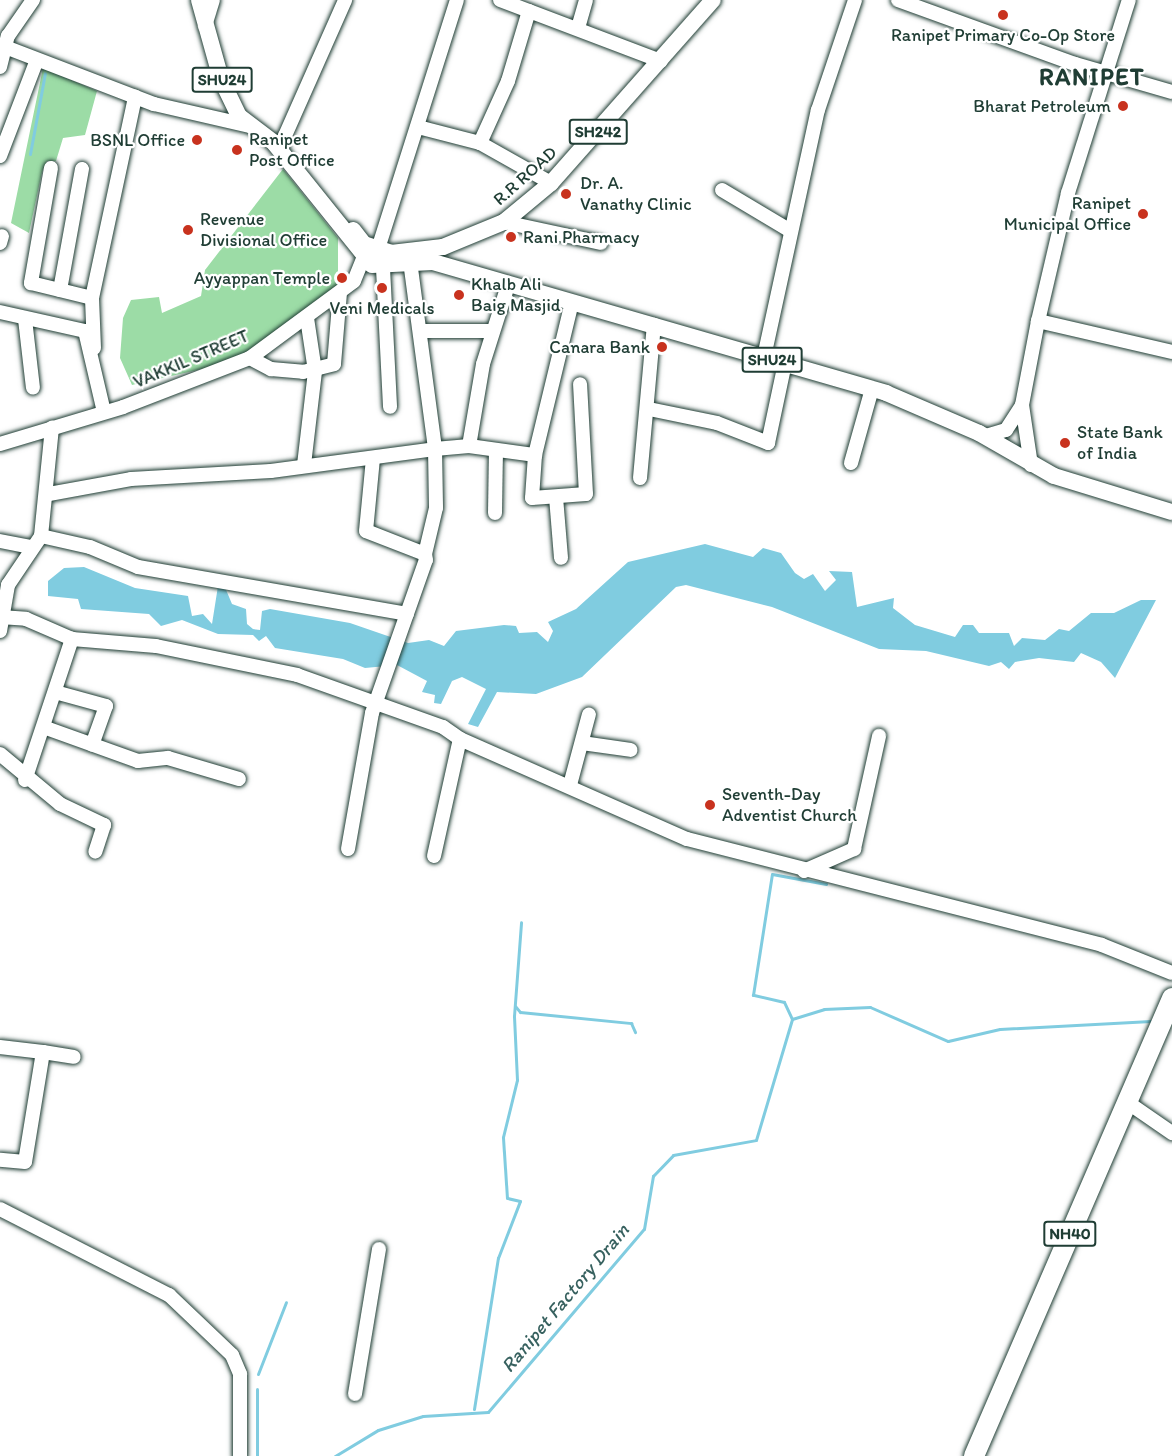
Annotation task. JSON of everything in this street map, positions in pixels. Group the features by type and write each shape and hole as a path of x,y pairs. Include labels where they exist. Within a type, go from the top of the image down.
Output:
{"highway":[{"name":"NH40","path":"982,1456 1014,1373 1130,1104 1172,998"},
{"name":"NH40","path":"1147,1063 1172,1015"},
{"name":"NH40","path":"974,1456 1014,1373"}],"main road":[{"name":"SHU24","path":"192,0 214,81 227,109 255,128 282,152 364,244 370,256 383,268 410,261 462,271 872,389 986,436 1032,465 1172,512"},
{"name":"SHU24","path":"199,0 205,26 239,116"},
{"name":"R.R ROAD","path":"370,256 463,240 504,222 551,183 713,0"},
{"path":"462,271 463,240"}],"street":[{"path":"0,67 3,46 33,0"},
{"path":"205,26 213,0"},
{"path":"282,152 345,0"},
{"name":"VAKKIL STREET","path":"0,444 104,412 250,358 307,318 361,275 418,127 457,0"},
{"path":"500,0 661,61"},
{"path":"578,28 586,0"},
{"path":"764,357 789,230 818,110 855,0"},
{"path":"898,0 1103,73 1172,92"},
{"path":"1032,465 1022,405 1038,321 1103,73 1129,0"},
{"path":"480,143 508,81 529,11"},
{"path":"3,46 36,62 135,97 255,128"},
{"path":"0,156 36,62"},
{"path":"94,348 92,298 135,97"},
{"path":"418,127 480,143 551,183"},
{"path":"51,168 31,284 92,298"},
{"path":"60,290 82,169"},
{"path":"722,190 789,230"},
{"path":"504,222 601,243"},
{"path":"348,849 359,769 376,704 425,554 436,508 435,449 423,331 410,261"},
{"path":"383,268 390,407"},
{"path":"469,446 491,331 508,285"},
{"path":"250,358 271,369 315,371 334,364 340,292"},
{"path":"572,302 535,455 532,498 586,494 580,384"},
{"path":"0,312 25,320 85,331 104,412"},
{"path":"304,465 315,371 307,318"},
{"path":"25,320 33,388"},
{"path":"1038,321 1172,352"},
{"path":"640,477 649,409 654,325"},
{"path":"423,331 491,331"},
{"path":"649,409 717,423 768,443 785,363"},
{"path":"851,463 872,389"},
{"path":"986,436 1006,430 1022,405"},
{"path":"51,428 49,494 41,536 4,583 1,621 26,619 72,639 156,646 297,675 443,726 460,739 570,785 687,839 804,871 1102,945 1172,973"},
{"path":"49,494 130,479 304,465 469,446 496,452 535,455"},
{"path":"495,513 496,452"},
{"path":"373,458 366,531 425,554"},
{"path":"556,497 561,558"},
{"path":"41,536 90,547 138,567 407,614"},
{"path":"0,541 31,547"},
{"path":"25,780 46,728 72,639"},
{"path":"56,692 106,706 92,745"},
{"path":"570,785 589,714"},
{"path":"46,728 138,761 168,758 238,779"},
{"path":"804,871 854,849 879,736"},
{"path":"434,856 460,739"},
{"path":"582,743 631,750"},
{"path":"0,754 25,780 104,825 95,852"},
{"path":"0,1047 74,1057"},
{"path":"0,1160 25,1162 43,1052"},
{"path":"1130,1104 1172,1133"},
{"path":"0,1209 169,1295 232,1355 240,1374 240,1456"},
{"path":"355,1394 379,1249"}],"green space":[{"path":"43,68 97,91 85,135 63,138 56,161 47,161 42,172 29,233 11,223"},
{"path":"283,169 338,238 338,292 237,361 132,385 120,358 123,318 131,300 159,297 162,313 201,296 205,270"}],"water":[{"path":"705,544 753,557 763,548 781,553 795,573 804,579 813,574 825,591 836,580 829,571 852,572 857,607 894,598 893,608 915,625 955,637 963,625 973,625 979,633 1009,633 1014,646 1022,638 1045,640 1059,629 1069,631 1091,613 1114,613 1141,600 1156,600 1115,678 1101,662 1081,653 1074,662 1039,658 1015,662 1009,669 1001,662 989,666 926,651 879,649 772,607 686,585 676,587 582,677 536,694 497,692 478,727 468,724 486,689 462,677 452,681 441,704 434,703 435,695 422,692 427,681 397,665 365,668 343,659 275,648 266,636 259,641 253,635 218,634 182,620 161,626 149,614 81,609 78,599 48,596 48,581 64,568 84,567 135,588 188,596 192,616 203,614 212,624 218,586 224,585 232,604 246,609 247,624 253,629 260,630 262,611 270,609 350,623 408,643 429,640 444,646 456,631 504,625 516,626 519,633 537,632 548,642 553,631 548,622 576,609 628,562"}],"waterway":[{"path":"30,154 45,73"},
{"path":"792,1019 784,1002 753,995 772,874 826,884"},
{"path":"474,1409 498,1258 520,1201 507,1198 503,1137 517,1080 514,1016 521,922"},
{"path":"515,1006 520,1012 631,1023 635,1032"},
{"name":"Ranipet Factory Drain","path":"335,1456 378,1430 423,1416 488,1412 644,1229 653,1176 673,1155 756,1140 792,1019 824,1009 870,1007 948,1041 1000,1029 1151,1021"},
{"path":"258,1374 286,1302"},
{"path":"257,1389 257,1456"}],"place":[{"name":"Ranipet Primary Co-Op Store","path":"1003,15"},
{"name":"Bharat Petroleum","path":"1123,106"},
{"name":"BSNL Office","path":"197,140"},
{"name":"Ranipet Post Office","path":"237,150"},
{"name":"Dr. A. Vanathy Clinic","path":"566,194"},
{"name":"Ranipet Municipal Office","path":"1143,214"},
{"name":"Revenue Divisional Office","path":"188,230"},
{"name":"Rani Pharmacy","path":"511,237"},
{"name":"Ayyappan Temple","path":"342,278"},
{"name":"Veni Medicals","path":"382,288"},
{"name":"Khalb Ali Baig Masjid","path":"459,295"},
{"name":"Canara Bank","path":"662,347"},
{"name":"State Bank of India","path":"1065,443"},
{"name":"Seventh-Day Adventist Church","path":"710,805"}],"district":[{"name":"RANIPET","path":"1092,77"}]}
